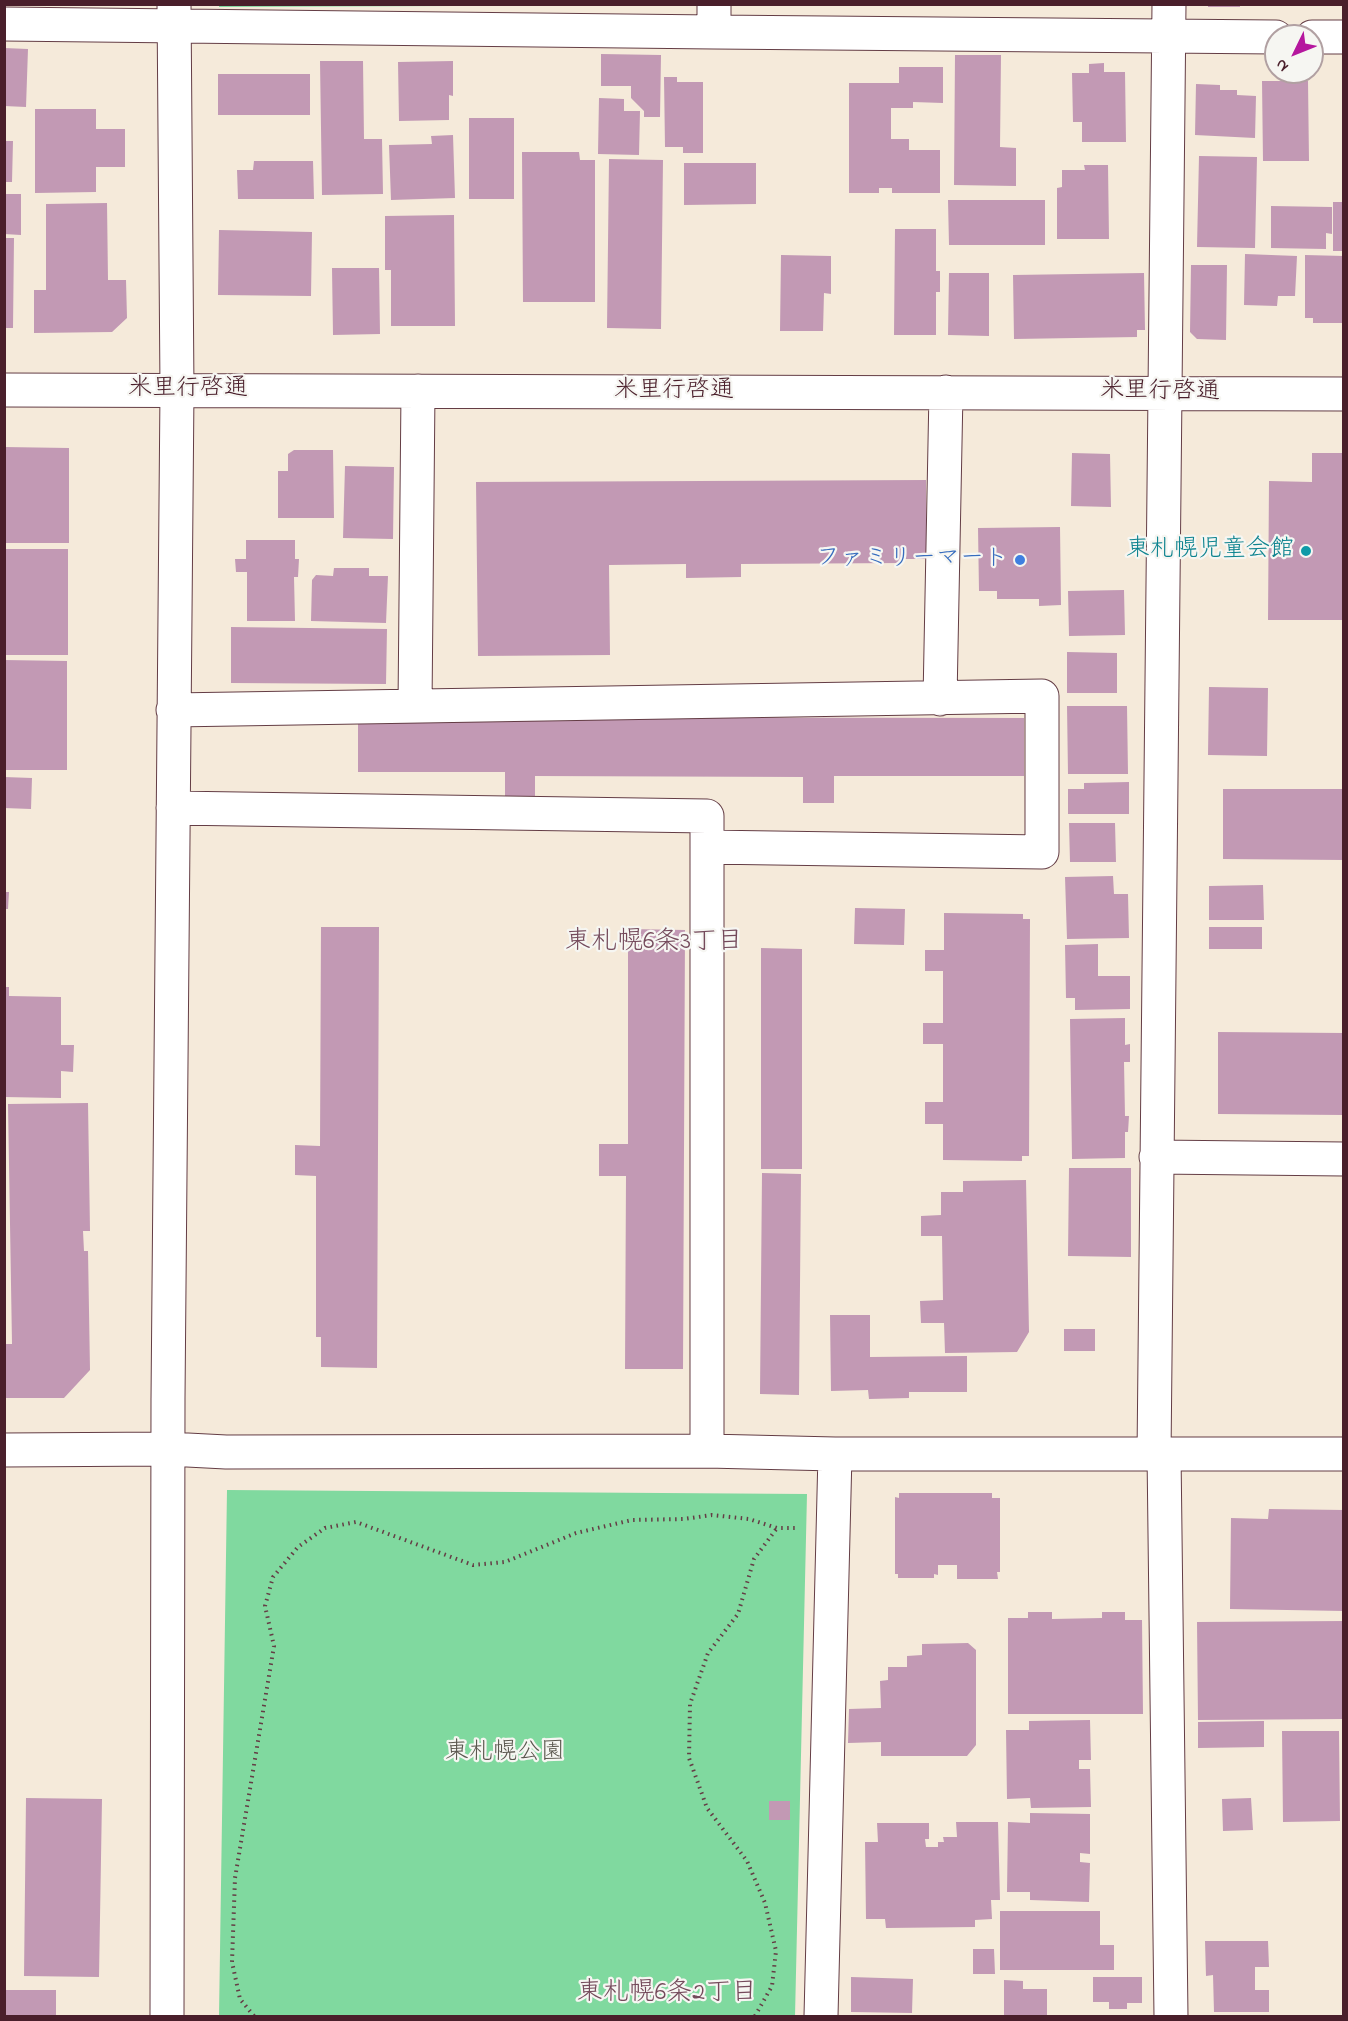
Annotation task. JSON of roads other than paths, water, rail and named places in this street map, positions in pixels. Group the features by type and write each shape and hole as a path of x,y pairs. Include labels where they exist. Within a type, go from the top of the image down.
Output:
{"street":[{"path":"167,2016 168,1449 177,390 174,15"},
{"path":"4,24 174,15 1169,20 1264,35"},
{"path":"1169,20 1156,1156 1159,1454 1171,2016"},
{"path":"1324,37 1344,38"},
{"name":"米里行啓通","path":"4,390 1344,394"},
{"path":"415,706 418,391"},
{"path":"940,699 946,392"},
{"path":"173,710 1042,696 1042,852 707,847"},
{"path":"173,808 707,816 707,1451"},
{"path":"1156,1156 1344,1159"},
{"path":"4,1450 1344,1454"},
{"path":"821,2016 835,1454"}],"place":[{"name":"東札幌児童会館","path":"1306,551"},
{"name":"ファミリーマート","path":"1020,560"}],"district":[{"name":"東札幌6条3丁目","path":"654,944"},
{"name":"東札幌6条2丁目","path":"667,1995"}],"park label":[{"name":"東札幌公園","path":"505,1754"}]}
